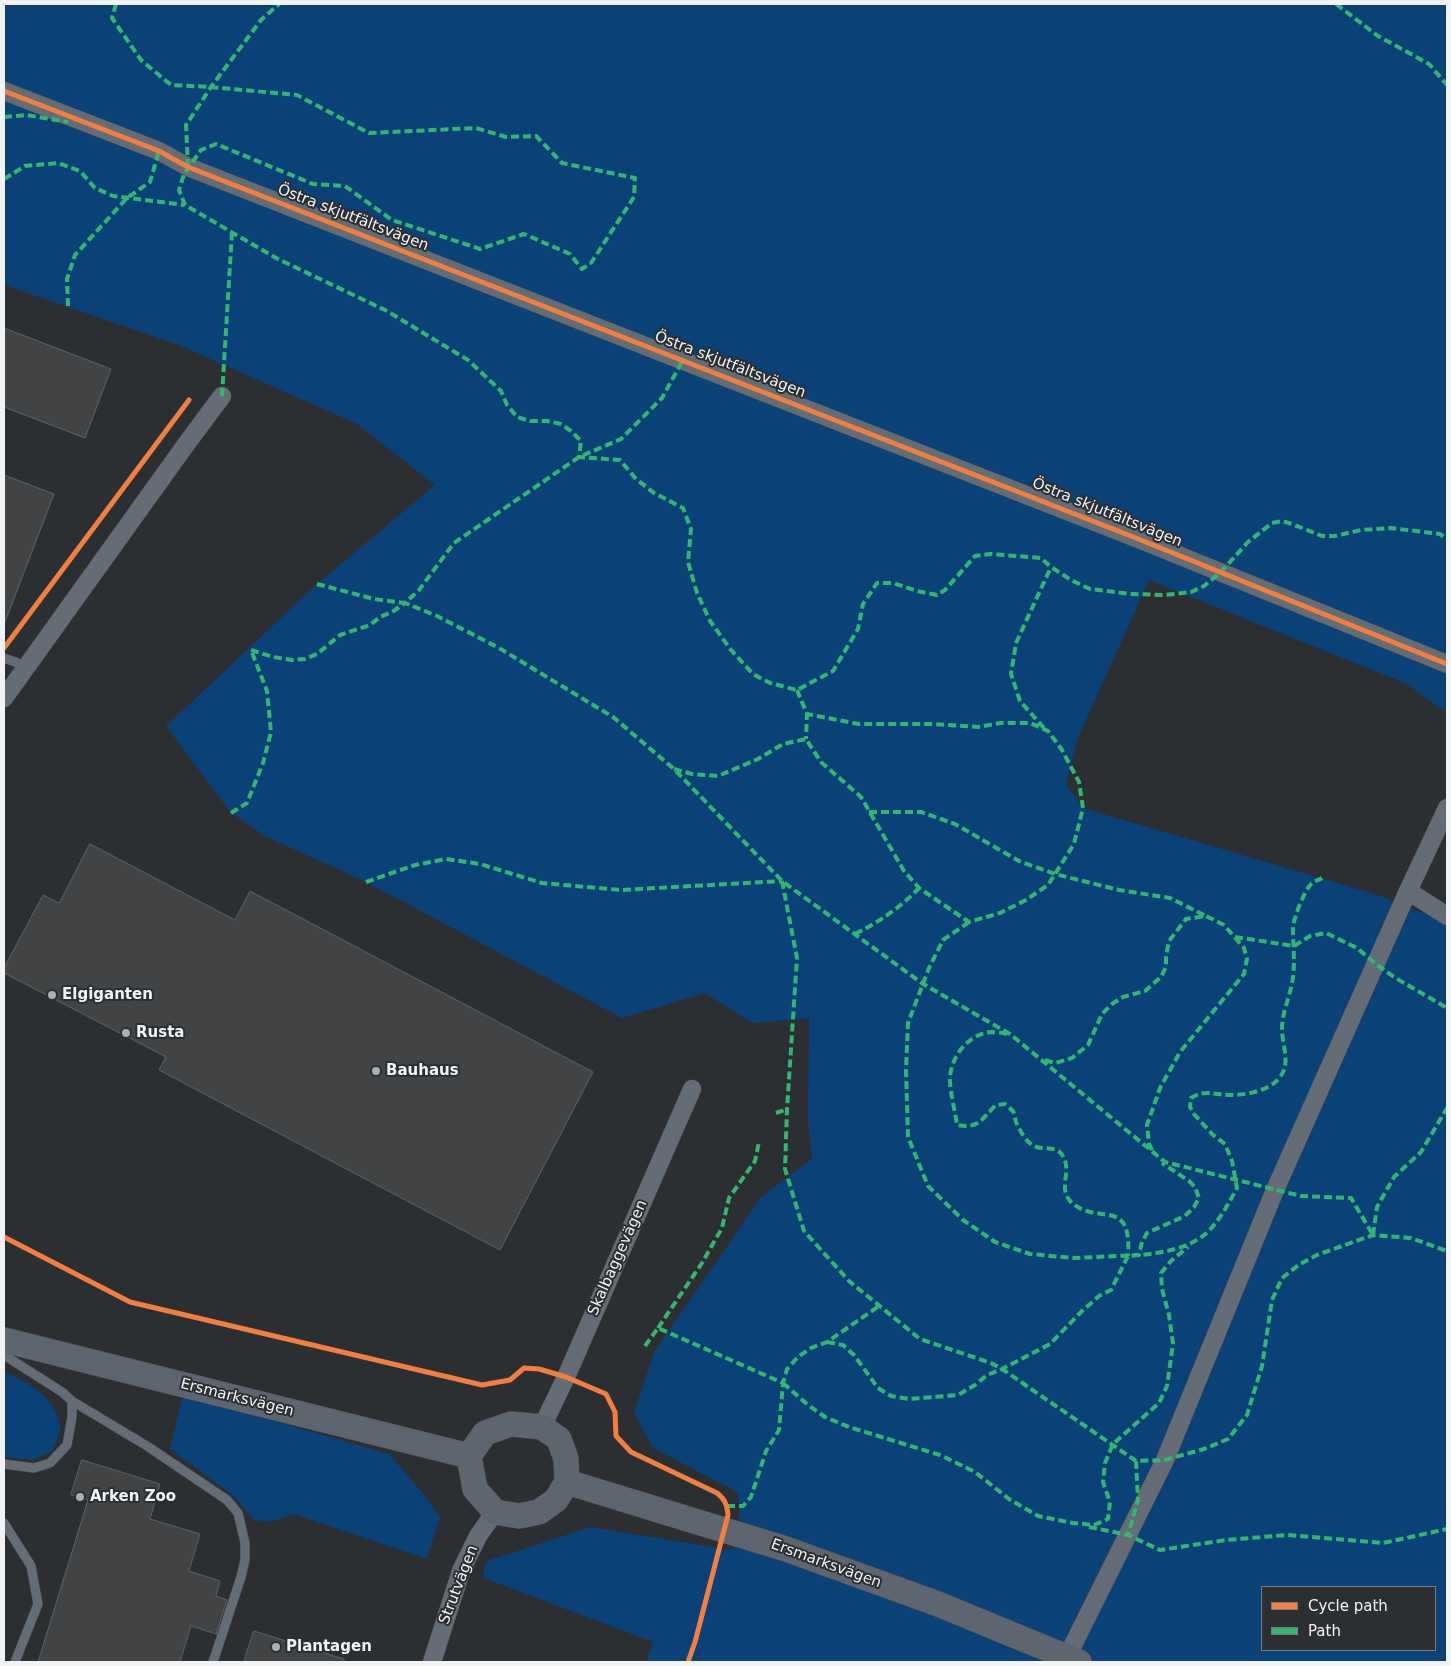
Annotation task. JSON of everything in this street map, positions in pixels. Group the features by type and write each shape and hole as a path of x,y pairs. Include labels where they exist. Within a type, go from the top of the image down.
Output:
{"main road":[{"name":"Ersmarksvägen","path":"4,1340 470,1456"},
{"path":"511,1424 542,1427 559,1439 566,1460 567,1482 556,1500 539,1512 519,1516 495,1512 475,1489 470,1456 485,1433 511,1424"},
{"name":"Ersmarksvägen","path":"567,1482 786,1549 938,1604 1073,1660"}],"street":[{"name":"Östra skjutfältsvägen","path":"4,91 159,151 188,167 1136,538 1447,664"},
{"path":"4,698 222,396"},
{"path":"1073,1660 1165,1460 1275,1190 1447,808"},
{"path":"1408,891 1447,916"},
{"name":"Skalbaggevägen","path":"542,1427 566,1377 692,1089"},
{"name":"Strutvägen","path":"432,1662 462,1571 478,1536 495,1512"}],"lane":[{"path":"4,658 26,666"},
{"path":"4,1355 227,1500 238,1513 245,1543 245,1560 213,1662"},
{"path":"4,1464 34,1468 50,1463 67,1445 72,1417 72,1401"},
{"path":"4,1523 31,1566 38,1604 15,1662"}],"shaded area":[{"path":"4,4 1447,4 1447,713 1407,684 1149,580 1078,738 1066,784 1083,808 1378,895 1447,923 1447,1662 646,1662 653,1642 484,1578 483,1572 487,1561 590,1527 731,1550 740,1513 737,1492 653,1448 634,1413 654,1352 761,1197 812,1159 808,1122 809,1018 752,1023 705,993 622,1018 366,882 265,836 231,813 166,726 317,584 435,485 357,424 179,345 4,285"},
{"path":"4,1372 40,1392 54,1408 58,1417 60,1431 52,1451 33,1460 4,1457"},
{"path":"183,1395 389,1454 421,1491 440,1517 427,1559 294,1514 270,1522 254,1520 234,1496 170,1449"}],"building":[{"path":"4,328 111,369 85,438 4,407"},
{"path":"4,475 54,494 5,622 4,622"},
{"name":"Bauhaus","path":"90,844 235,920 250,891 593,1072 500,1250 159,1070 166,1057 4,973 4,968 43,895 59,903"},
{"path":"82,1460 160,1484 150,1519 200,1534 189,1571 220,1581 216,1596 227,1600 216,1634 191,1626 180,1662 38,1662 88,1500 71,1495"},
{"name":"Plantagen","path":"254,1631 344,1659 344,1662 244,1662"}],"marked path":[{"path":"116,4 112,18 141,60 171,85 297,95 369,133 476,128 506,137 536,136 562,163 635,178 634,197 591,263 582,269 570,254 524,234 480,249 392,220 345,186 313,184 216,144 201,150 184,174 179,190 185,205 276,258 387,311 468,360 501,391 507,405 517,417 530,421 547,421 561,424 571,431 581,441 579,457 620,460 636,479 654,493 683,508 691,529 688,562 697,593 710,621 731,650 753,674 770,683 797,690 833,671 858,629 863,604 877,583 893,583 937,595 945,590 975,556 991,554 1041,558 1071,580 1090,589 1130,594 1165,595 1191,592 1204,586 1221,572 1248,542 1272,523 1282,521 1322,536 1391,528 1440,534 1447,539"},
{"path":"188,167 186,125 211,87 261,20 279,4"},
{"path":"1336,4 1378,36 1429,64 1447,85"},
{"path":"4,117 26,115 68,122"},
{"path":"68,306 67,279 75,255 127,198 150,182 159,151"},
{"path":"4,179 25,166 58,163 80,171 95,188 113,196 185,205"},
{"path":"222,396 232,232"},
{"path":"317,584 374,599 405,603 419,590 454,543 579,457 621,439 662,398 683,360"},
{"path":"1044,728 1020,701 1011,674 1016,643 1051,567"},
{"path":"251,650 273,657 292,660 305,659 317,654 340,635 370,625 405,603 437,616 499,648 613,717 674,769 782,881 923,984 1010,1034 1165,1162 1301,1196 1351,1198 1373,1235"},
{"path":"231,813 247,803 263,763 271,732 267,691 251,650"},
{"path":"797,690 807,714 806,739"},
{"path":"674,769 692,774 718,776 758,759 783,744 806,739 821,762 861,797 904,871 919,888 969,922 1000,913 1026,900 1048,885 1074,844 1083,808 1079,782 1062,750 1048,731 1030,723 1000,723 978,727 934,724 859,724 807,714"},
{"path":"869,812 921,812 955,824 1019,861 1055,874 1119,890 1170,898 1206,916"},
{"path":"366,882 415,865 446,859 480,864 542,883 621,890 782,881"},
{"path":"827,1342 843,1345 854,1355 878,1388 891,1396 909,1399 958,1395 987,1375 1050,1344 1082,1311 1099,1296 1111,1290 1128,1256 1175,1249 1197,1240 1206,1233 1214,1225 1237,1188 1232,1161 1225,1144 1212,1134 1194,1114 1190,1107 1191,1098 1205,1093 1231,1095 1252,1093 1273,1084 1282,1074 1286,1058 1282,1022 1294,971 1293,928 1295,918 1309,886 1322,878"},
{"path":"782,881 797,958 785,1169 804,1231 849,1281 920,1339 991,1363 1002,1369 1136,1461 1165,1460 1204,1449 1228,1439 1247,1415 1262,1366 1272,1300 1282,1278 1300,1264 1317,1255 1373,1235 1411,1238 1447,1251"},
{"path":"855,934 889,914 919,888"},
{"path":"1045,1060 1055,1063 1072,1058 1088,1045 1102,1014 1112,1004 1123,997 1145,991 1161,977 1166,967 1169,941 1186,919 1206,916 1224,925 1244,948 1247,959 1244,974 1180,1052 1160,1088 1147,1125 1149,1144 1153,1152"},
{"path":"969,922 943,940 929,968 908,1023 906,1070 908,1137 928,1186 963,1220 995,1242 1030,1254 1074,1258 1139,1255 1142,1242 1147,1233 1185,1216 1194,1207 1199,1198 1195,1187 1189,1181 1162,1163"},
{"path":"1235,937 1294,946 1310,936 1326,933 1357,948 1394,977 1447,1008"},
{"path":"1007,1034 991,1032 974,1037 961,1049 956,1057 950,1073 950,1082 957,1125 971,1126 980,1122 996,1105 1005,1104 1013,1111 1016,1122 1028,1142 1034,1146 1055,1149 1064,1158 1066,1164 1065,1192 1071,1202 1081,1209 1119,1219 1125,1225 1128,1237 1128,1256"},
{"path":"1373,1235 1377,1207 1394,1177 1421,1152 1447,1108"},
{"path":"776,1113 787,1109"},
{"path":"658,1328 702,1263 722,1228 729,1198 755,1161 759,1142"},
{"path":"783,1383 825,1417 849,1427 940,1455 975,1472 1009,1499 1038,1516 1094,1525 1108,1519 1110,1502 1103,1482 1105,1463 1113,1444 1159,1403 1167,1386 1173,1344 1169,1315 1162,1289 1161,1273 1171,1261 1188,1247"},
{"path":"645,1346 658,1328 783,1383 787,1369 798,1357 811,1348 827,1342 879,1306"},
{"path":"727,1506 743,1506 751,1497 766,1451 779,1430 783,1383"},
{"path":"1136,1461 1138,1500 1128,1535 1160,1550 1226,1540 1287,1535 1383,1543 1447,1529"},
{"path":"1089,1527 1128,1535"}],"cycle path":[{"path":"4,91 159,151 188,167 1136,538 1447,664"},
{"path":"4,648 189,400"},
{"path":"4,1237 130,1302 482,1385 510,1380 524,1368 539,1369 566,1377 606,1394 615,1412 616,1436 631,1452 717,1493 726,1505 728,1515 695,1642 688,1662"}],"place":[{"name":"Elgiganten","path":"52,995"},
{"name":"Rusta","path":"126,1033"},
{"name":"Bauhaus","path":"376,1071"},
{"name":"Arken Zoo","path":"80,1497"},
{"name":"Plantagen","path":"276,1647"}]}
